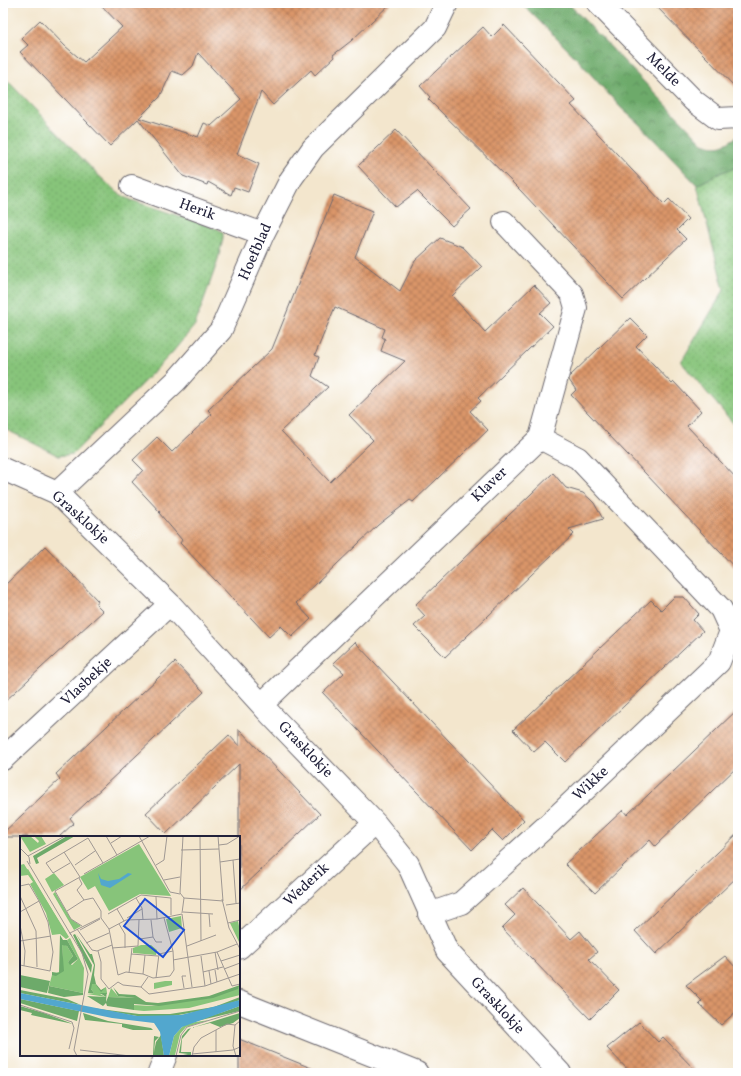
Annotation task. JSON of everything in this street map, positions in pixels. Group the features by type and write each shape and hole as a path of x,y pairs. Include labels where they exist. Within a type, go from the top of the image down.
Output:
{"street":[{"name":"Hoefblad","path":"57,493 176,381 221,330 263,234 291,179 312,148 435,28 447,3"},
{"name":"Melde","path":"598,3 694,101 718,119 738,118"},
{"name":"Herik","path":"132,186 263,234"},
{"path":"504,222 572,294 576,308 540,438"},
{"name":"Wikke","path":"429,914 462,903 551,822 719,662 734,631 721,609 578,458 540,438"},
{"name":"Klaver","path":"262,704 540,438"},
{"name":"Grasklokje","path":"3,469 57,493 170,604 375,823 408,864 429,914 447,951 560,1073"},
{"name":"Vlasbekje","path":"3,759 170,604"},
{"name":"Wederik","path":"240,947 375,823"},
{"path":"240,1002 417,1073"},
{"path":"159,1073 166,1056"}],"green space":[{"path":"521,3 568,3 703,143 718,146 729,142 738,136 738,167 722,172 697,185 638,123 621,108 578,60"},
{"path":"3,76 96,173 118,193 131,200 218,229 223,233 217,263 195,325 171,354 73,454 59,456 3,428"},
{"path":"738,167 738,429 681,362 724,290 697,185 722,172"}],"building":[{"path":"99,3 391,3 351,41 333,55 334,57 315,75 311,70 273,105 261,92 237,154 259,164 248,192 234,187 231,195 208,182 207,185 183,176 138,119 110,146 20,52 28,45 21,38 40,20 65,46 84,62 122,27","holes":["198,53 241,99 211,126 204,123 198,137 139,118 160,97 172,71 183,75 193,66"]},
{"path":"653,3 738,3 738,90 705,56"},
{"path":"504,25 576,101 571,105 664,204 669,199 688,219 677,230 686,239 623,299 520,190 428,99 430,97 420,86 483,27 492,37"},
{"path":"396,130 471,209 452,226 417,191 396,207 358,166"},
{"path":"334,195 373,211 355,257 400,291 415,261 440,238 463,247 482,267 452,296 485,332 534,285 551,303 540,313 553,326 478,398 481,401 470,411 488,430 413,502 410,500 378,525 296,603 311,619 292,637 281,626 269,637 180,543 182,540 159,513 160,512 132,482 143,470 133,460 157,437 172,452 212,414 208,410 272,349","holes":["335,307 385,329 382,337 385,339 381,351 405,361 349,415 373,440 330,482 281,431 328,387 312,376 319,357 315,355"]},
{"path":"630,318 647,335 636,346 672,384 674,382 701,411 687,426 738,480 738,571 571,395 576,390 569,380 570,376"},
{"path":"553,473 566,488 583,493 590,499 603,519 569,529 574,534 445,657 414,626 425,616 415,605"},
{"path":"45,546 98,601 96,604 103,611 3,703 3,587"},
{"path":"674,597 684,597 699,614 693,620 703,631 565,762 545,742 534,752 513,730 651,600 661,610"},
{"path":"355,642 524,820 503,841 492,830 472,850 323,693 344,673 333,663"},
{"path":"175,662 204,692 70,818 74,823 60,836 3,837 3,833 60,779 56,774"},
{"path":"738,709 738,766 655,846 650,840 595,893 565,864 623,810 627,815"},
{"path":"239,729 320,814 240,890 239,764 166,834 146,813 229,735 239,746"},
{"path":"738,833 738,876 656,954 635,931"},
{"path":"523,888 571,939 580,931 597,952 589,959 619,990 590,1019 502,928 515,915 505,905"},
{"path":"725,956 738,970 738,1010 721,1025 699,1004 702,1001 686,985"},
{"path":"639,1022 658,1042 663,1037 698,1073 631,1073 607,1048"},
{"path":"240,1039 321,1072 321,1073 239,1073"}]}
